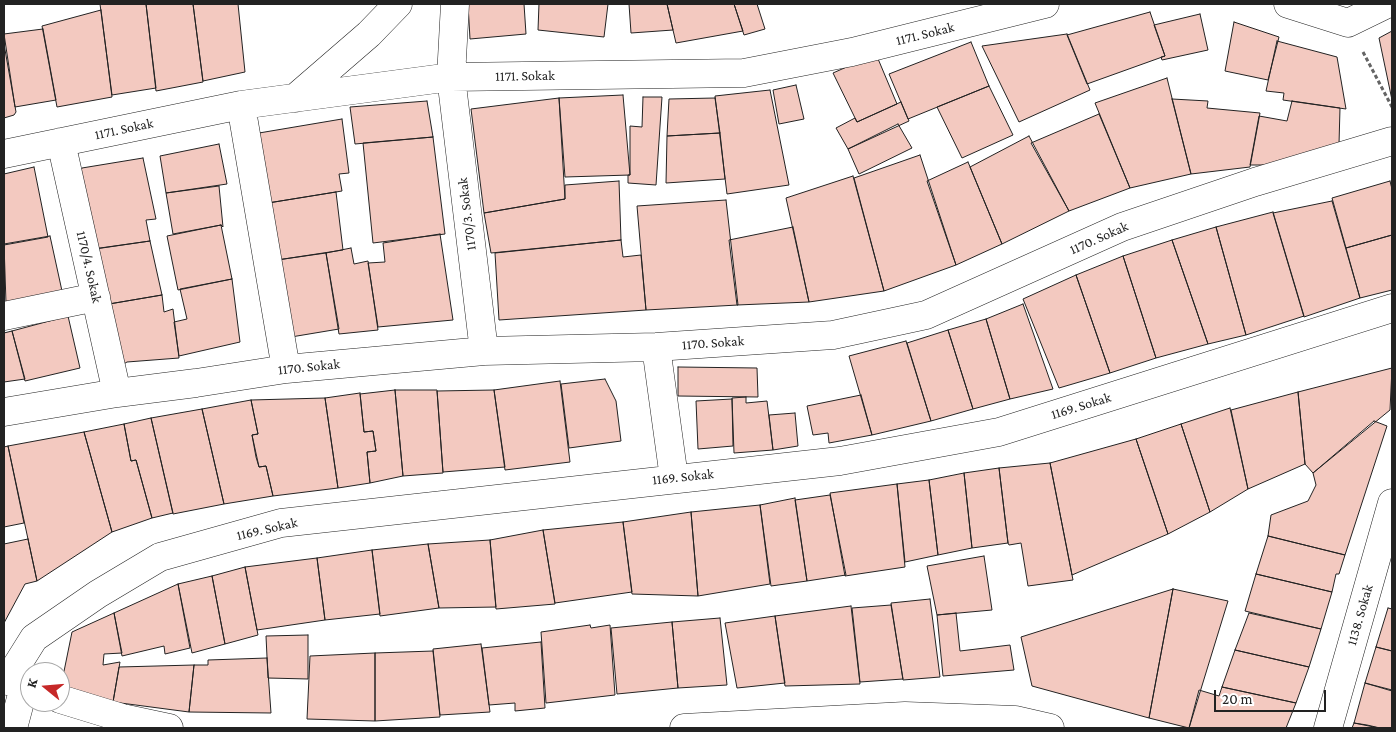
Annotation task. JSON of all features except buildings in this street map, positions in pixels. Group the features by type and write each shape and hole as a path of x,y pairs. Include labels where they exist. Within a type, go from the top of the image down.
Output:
{"street":[{"path":"295,98 369,34 398,4"},
{"name":"1170/3. Sokak","path":"455,4 451,77 484,351"},
{"name":"1171. Sokak","path":"4,154 241,105 451,77 744,73 852,52 1045,4"},
{"path":"1288,4 1348,23 1387,4"},
{"path":"241,105 286,369"},
{"name":"1170. Sokak","path":"4,412 117,392 196,383 286,369 484,351 656,347 833,335 926,315 1122,227 1255,182 1392,141"},
{"name":"1170/4. Sokak","path":"61,142 117,392"},
{"path":"4,316 96,297"},
{"name":"1169. Sokak","path":"13,728 16,684 34,638 98,594 160,557 282,522 426,508 674,478 840,461 999,432 1392,308"},
{"path":"656,347 674,478"},
{"name":"1138. Sokak","path":"1328,728 1392,503"},
{"path":"70,703 121,723 169,728"},
{"path":"684,728 905,716 1015,720 1050,728"}],"path":[{"path":"1348,23 1392,107"}]}
